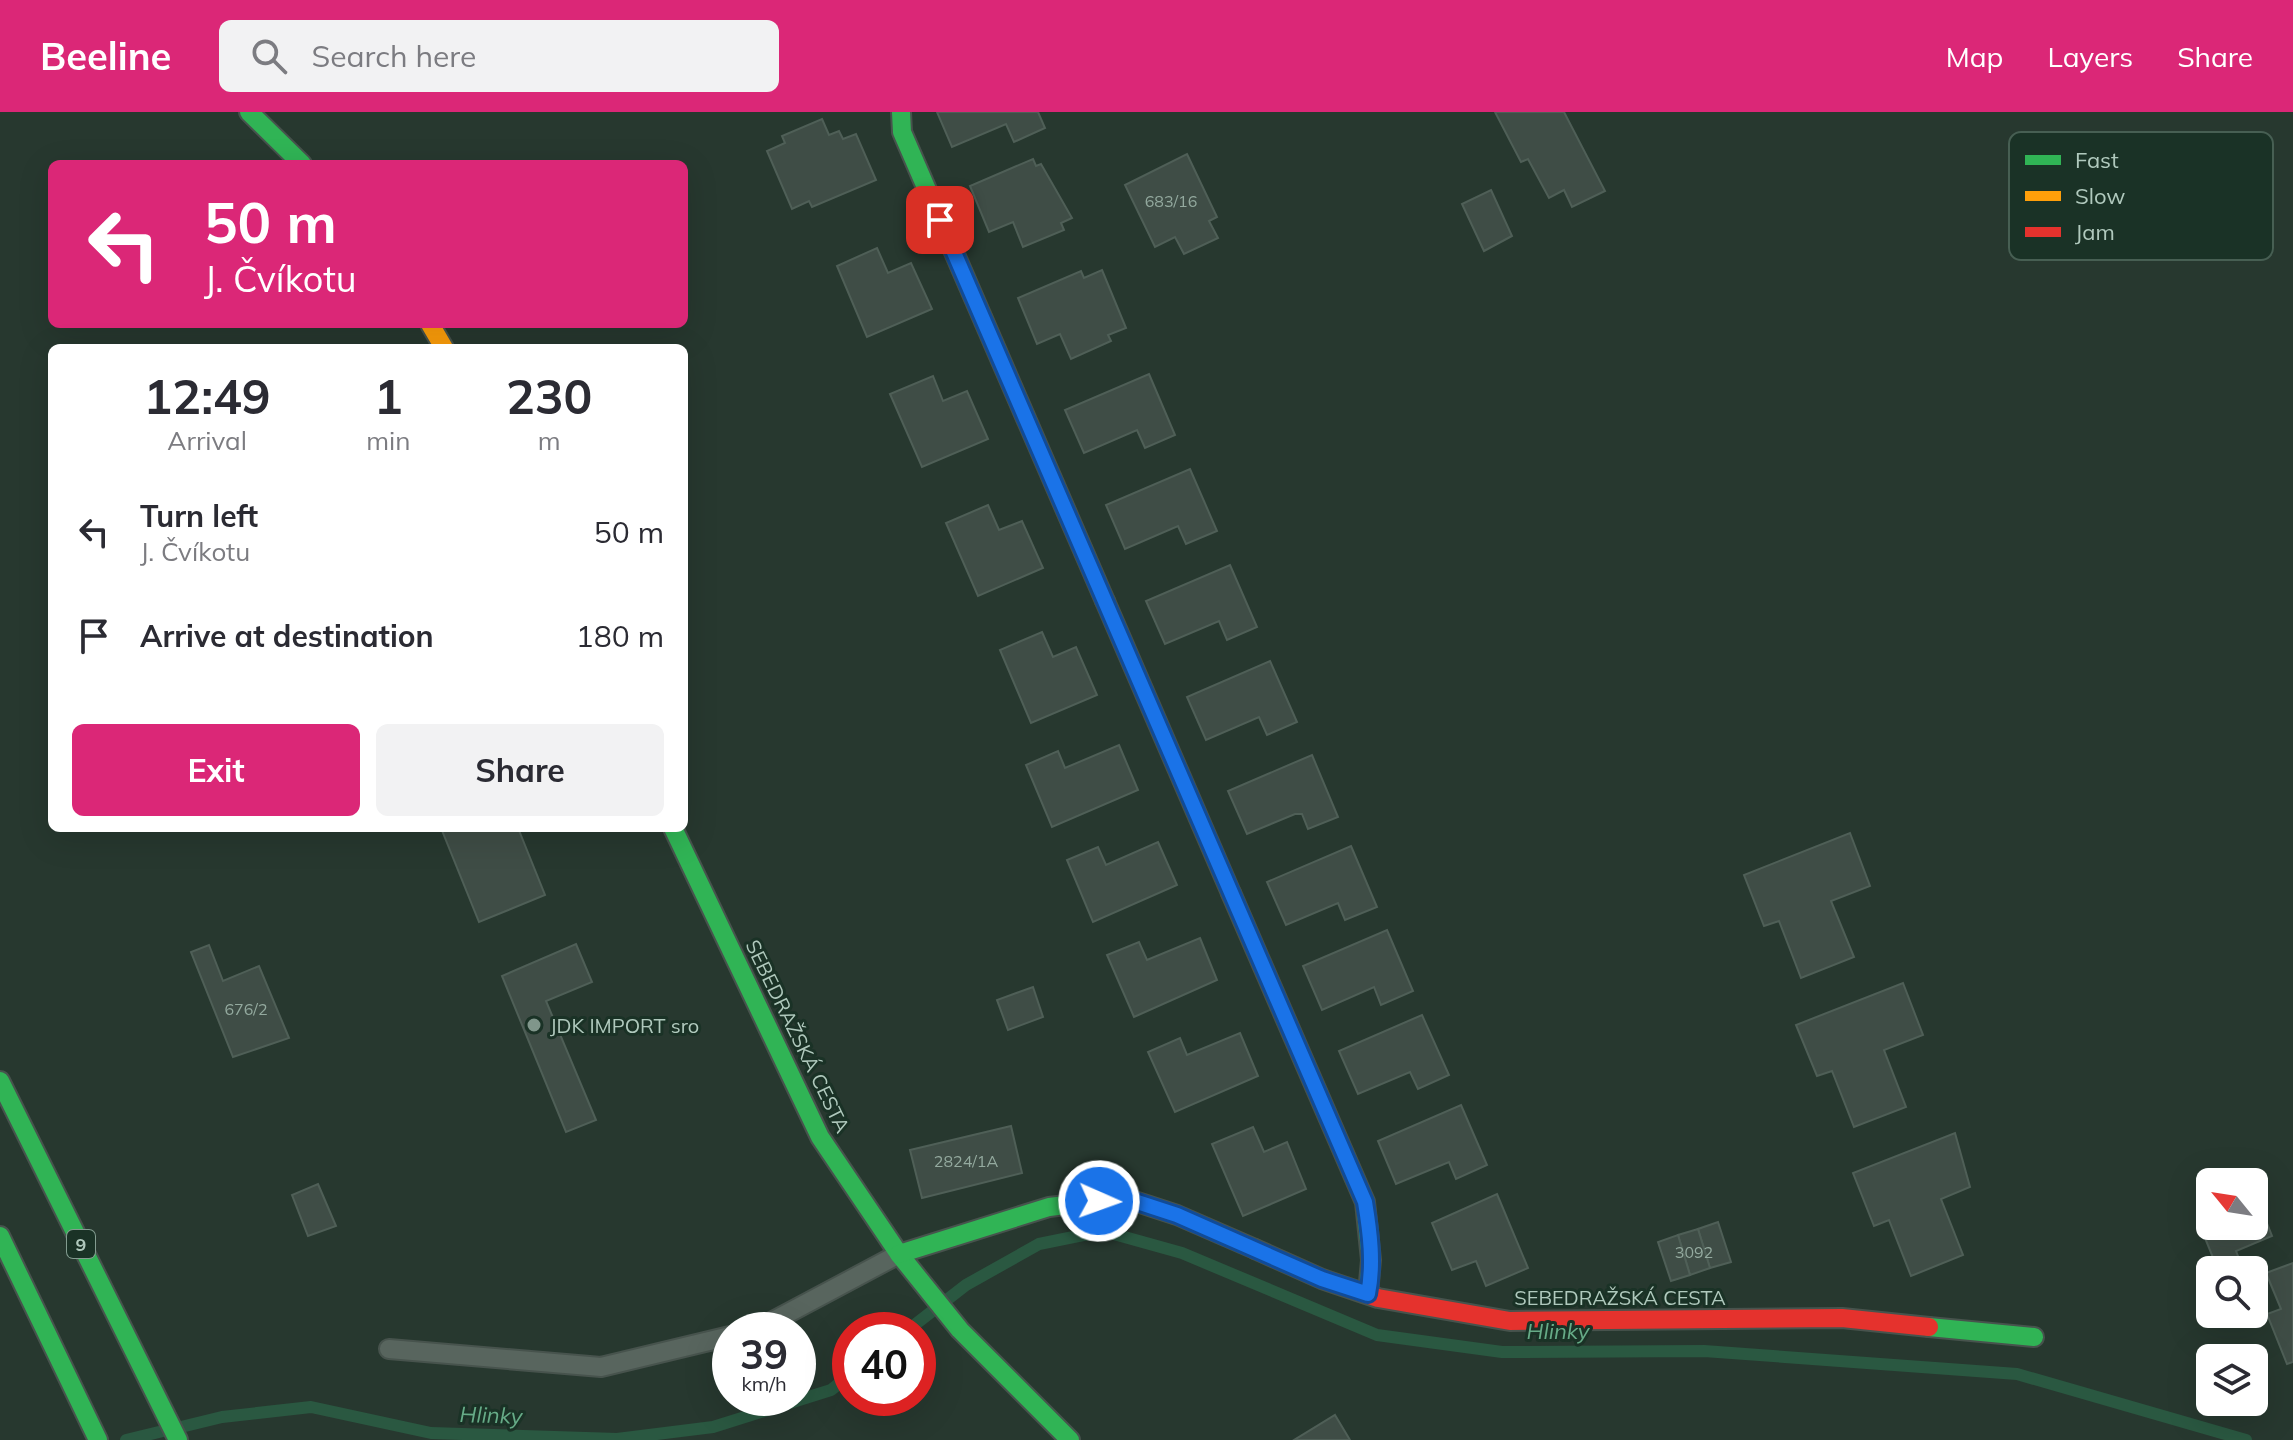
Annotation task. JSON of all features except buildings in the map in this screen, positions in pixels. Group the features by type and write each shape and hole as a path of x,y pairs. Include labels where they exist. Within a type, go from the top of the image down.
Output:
{"street":[{"path":"249,112 298,160"},
{"path":"901,112 902,132 1365,1202 1371,1234 1368,1294"},
{"name":"SEBEDRAŽSKÁ CESTA","path":"675,832 820,1137 899,1254 960,1330 1070,1440"},
{"name":"9","path":"0,1081 178,1440"},
{"name":"SEBEDRAŽSKÁ CESTA","path":"899,1254 1049,1207 1125,1198 1177,1215 1322,1279 1378,1298 1510,1321 1842,1318 2034,1337"},
{"path":"0,1236 98,1440"}],"lane":[{"path":"790,1312 899,1254"},
{"path":"389,1349 601,1367 712,1340"}],"waterway":[{"name":"Hlinky","path":"931,1312 966,1285 1039,1244 1103,1231 1182,1253 1377,1335 1502,1352 1704,1351 2017,1374 2246,1440"},
{"name":"Hlinky","path":"181,1427 222,1417 311,1407 431,1433 617,1439 713,1427 832,1389"},
{"name":"Hlinky","path":"126,1440 163,1431"}],"traffic: fast":[{"path":"249,112 298,160"},
{"path":"901,112 902,132 1105,601"},
{"path":"675,832 820,1137 899,1254 960,1330 1070,1440"},
{"path":"1231,893 1365,1202 1371,1260 1368,1294"},
{"path":"0,1081 178,1440"},
{"path":"899,1254 1049,1207 1125,1198 1177,1215 1255,1249"},
{"path":"0,1236 98,1440"},
{"path":"1929,1327 2034,1337"}],"traffic: slow":[{"path":"432,328 442,344"}],"traffic: jam":[{"path":"1105,601 1231,893"},
{"path":"1255,1249 1322,1279 1378,1298 1510,1321 1842,1318 1929,1327"}],"place":[{"name":"JDK IMPORT sro","path":"534,1025"}],"route":[{"path":"940,220 1365,1202 1371,1234 1368,1294 1322,1279 1177,1215 1125,1198 1099,1201"}]}
